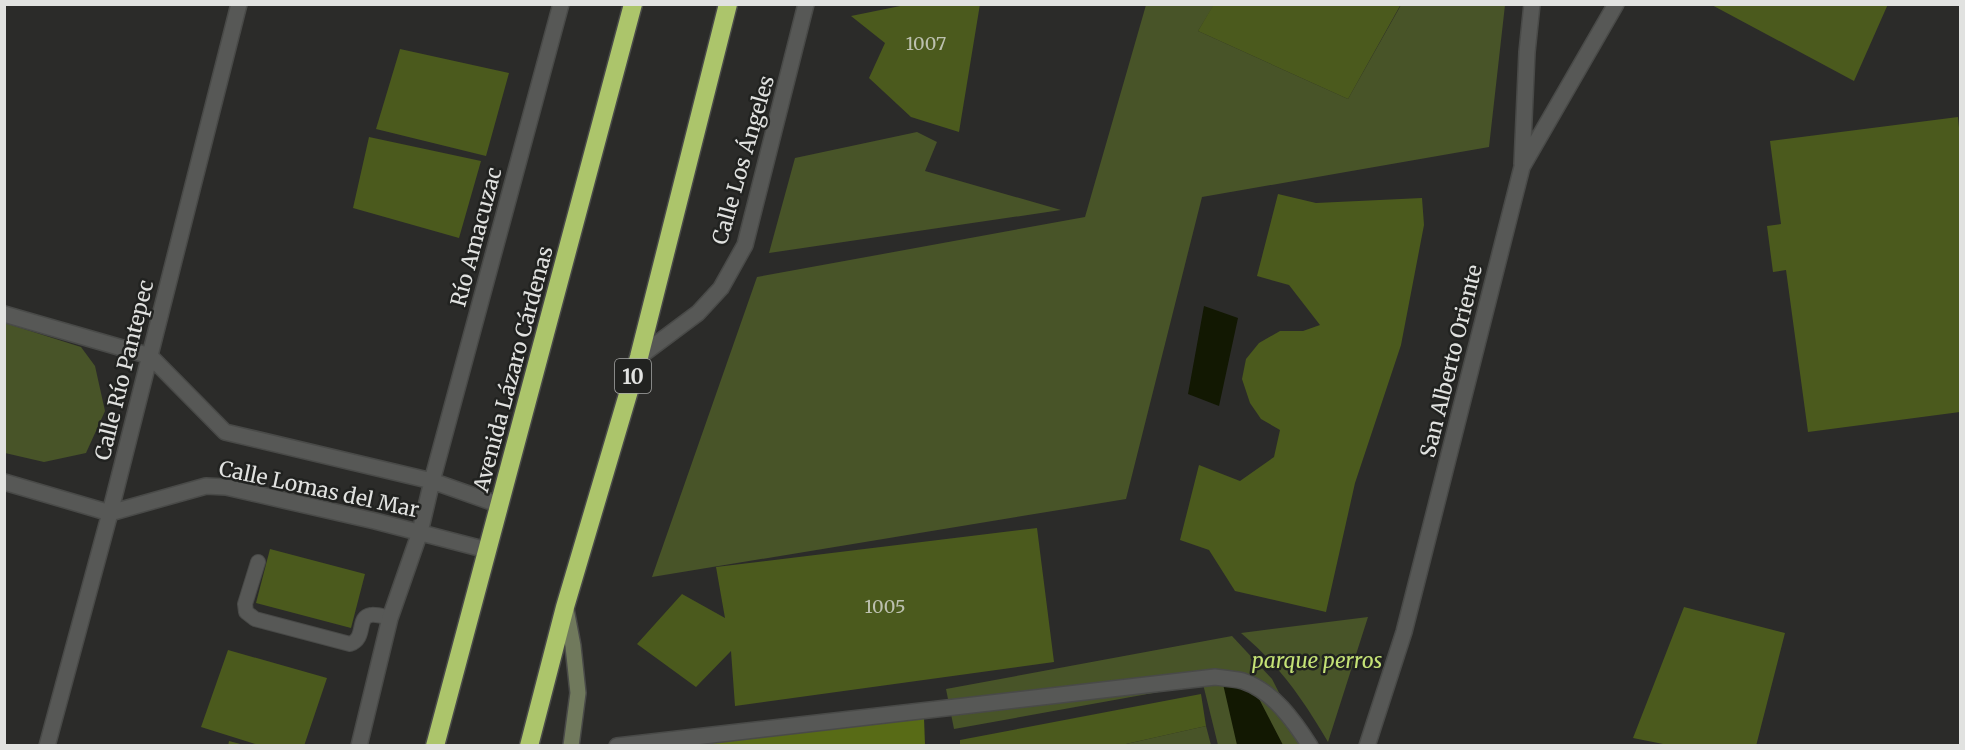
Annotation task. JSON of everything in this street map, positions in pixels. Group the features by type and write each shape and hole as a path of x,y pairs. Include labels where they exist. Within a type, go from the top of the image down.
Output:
{"highway":[{"name":"Avenida Lázaro Cárdenas","path":"435,746 633,4"},
{"name":"10","path":"529,746 565,607 639,357 728,4"}],"street":[{"name":"Calle Río Pantepec","path":"47,746 110,513 239,4"},
{"name":"Río Amacuzac","path":"359,746 390,618 420,532 561,4"},
{"name":"Calle Los Ángeles","path":"639,357 698,313 721,288 745,245 806,4"},
{"path":"1522,167 1527,52 1532,4"},
{"name":"San Alberto Oriente","path":"1367,746 1404,632 1522,167 1616,4"},
{"name":"Calle Lomas del Mar","path":"4,314 150,356 225,432 432,481 500,505"},
{"path":"4,482 110,513"},
{"name":"Calle Lomas del Mar","path":"110,513 206,486 217,486 420,532 487,550"},
{"name":"10","path":"565,607 573,646 578,693 571,746"},
{"path":"617,746 1215,677 1244,681 1264,692 1280,706 1311,746"}],"lane":[{"path":"258,562 245,604 246,612 255,619 350,644 360,638 361,625 371,614 390,618"}],"green space":[{"path":"1146,5 1214,5 1198,31 1348,99 1401,5 1505,5 1489,147 1202,197 1126,499 652,577 757,277 1085,217"},
{"path":"917,132 937,142 925,171 1061,210 769,253 795,158"},
{"path":"5,323 81,347 95,366 105,411 86,453 44,462 5,453"},
{"name":"parque perros","path":"1368,617 1328,742 1289,683 1241,633"},
{"path":"1232,636 1272,679 1306,745 1218,745 1203,684 954,729 946,689"},
{"path":"924,718 925,745 628,746"},
{"path":"1206,726 1211,745 1117,746"}],"shaded area":[{"path":"1204,306 1238,318 1219,406 1188,394"},
{"path":"1223,684 1256,693 1283,745 1237,745"}],"building":[{"path":"910,4 980,4 959,132 911,117 869,78 885,43 851,16"},
{"path":"1214,4 1401,4 1348,99 1198,31"},
{"path":"1710,4 1888,4 1854,81"},
{"path":"400,49 509,73 486,156 376,129"},
{"path":"1958,117 1960,138 1960,412 1808,432 1786,270 1773,272 1767,226 1781,224 1770,141"},
{"path":"369,137 481,161 459,238 353,208"},
{"path":"1278,194 1316,203 1422,198 1424,225 1401,345 1355,483 1326,612 1235,591 1209,550 1180,540 1199,465 1240,481 1274,457 1280,430 1261,419 1250,403 1242,379 1246,359 1259,343 1280,331 1303,331 1320,325 1289,285 1257,276"},
{"path":"1037,528 1054,662 735,706 731,651 696,687 637,644 682,594 725,618 716,567"},
{"path":"270,549 365,574 351,628 256,603"},
{"path":"1684,607 1785,633 1756,746 1673,746 1633,738"},
{"path":"228,650 327,678 304,746 262,746 201,727"},
{"path":"1201,694 1206,726 1117,746 960,746 960,740"},
{"path":"229,741 244,745 244,746 228,746"}]}
